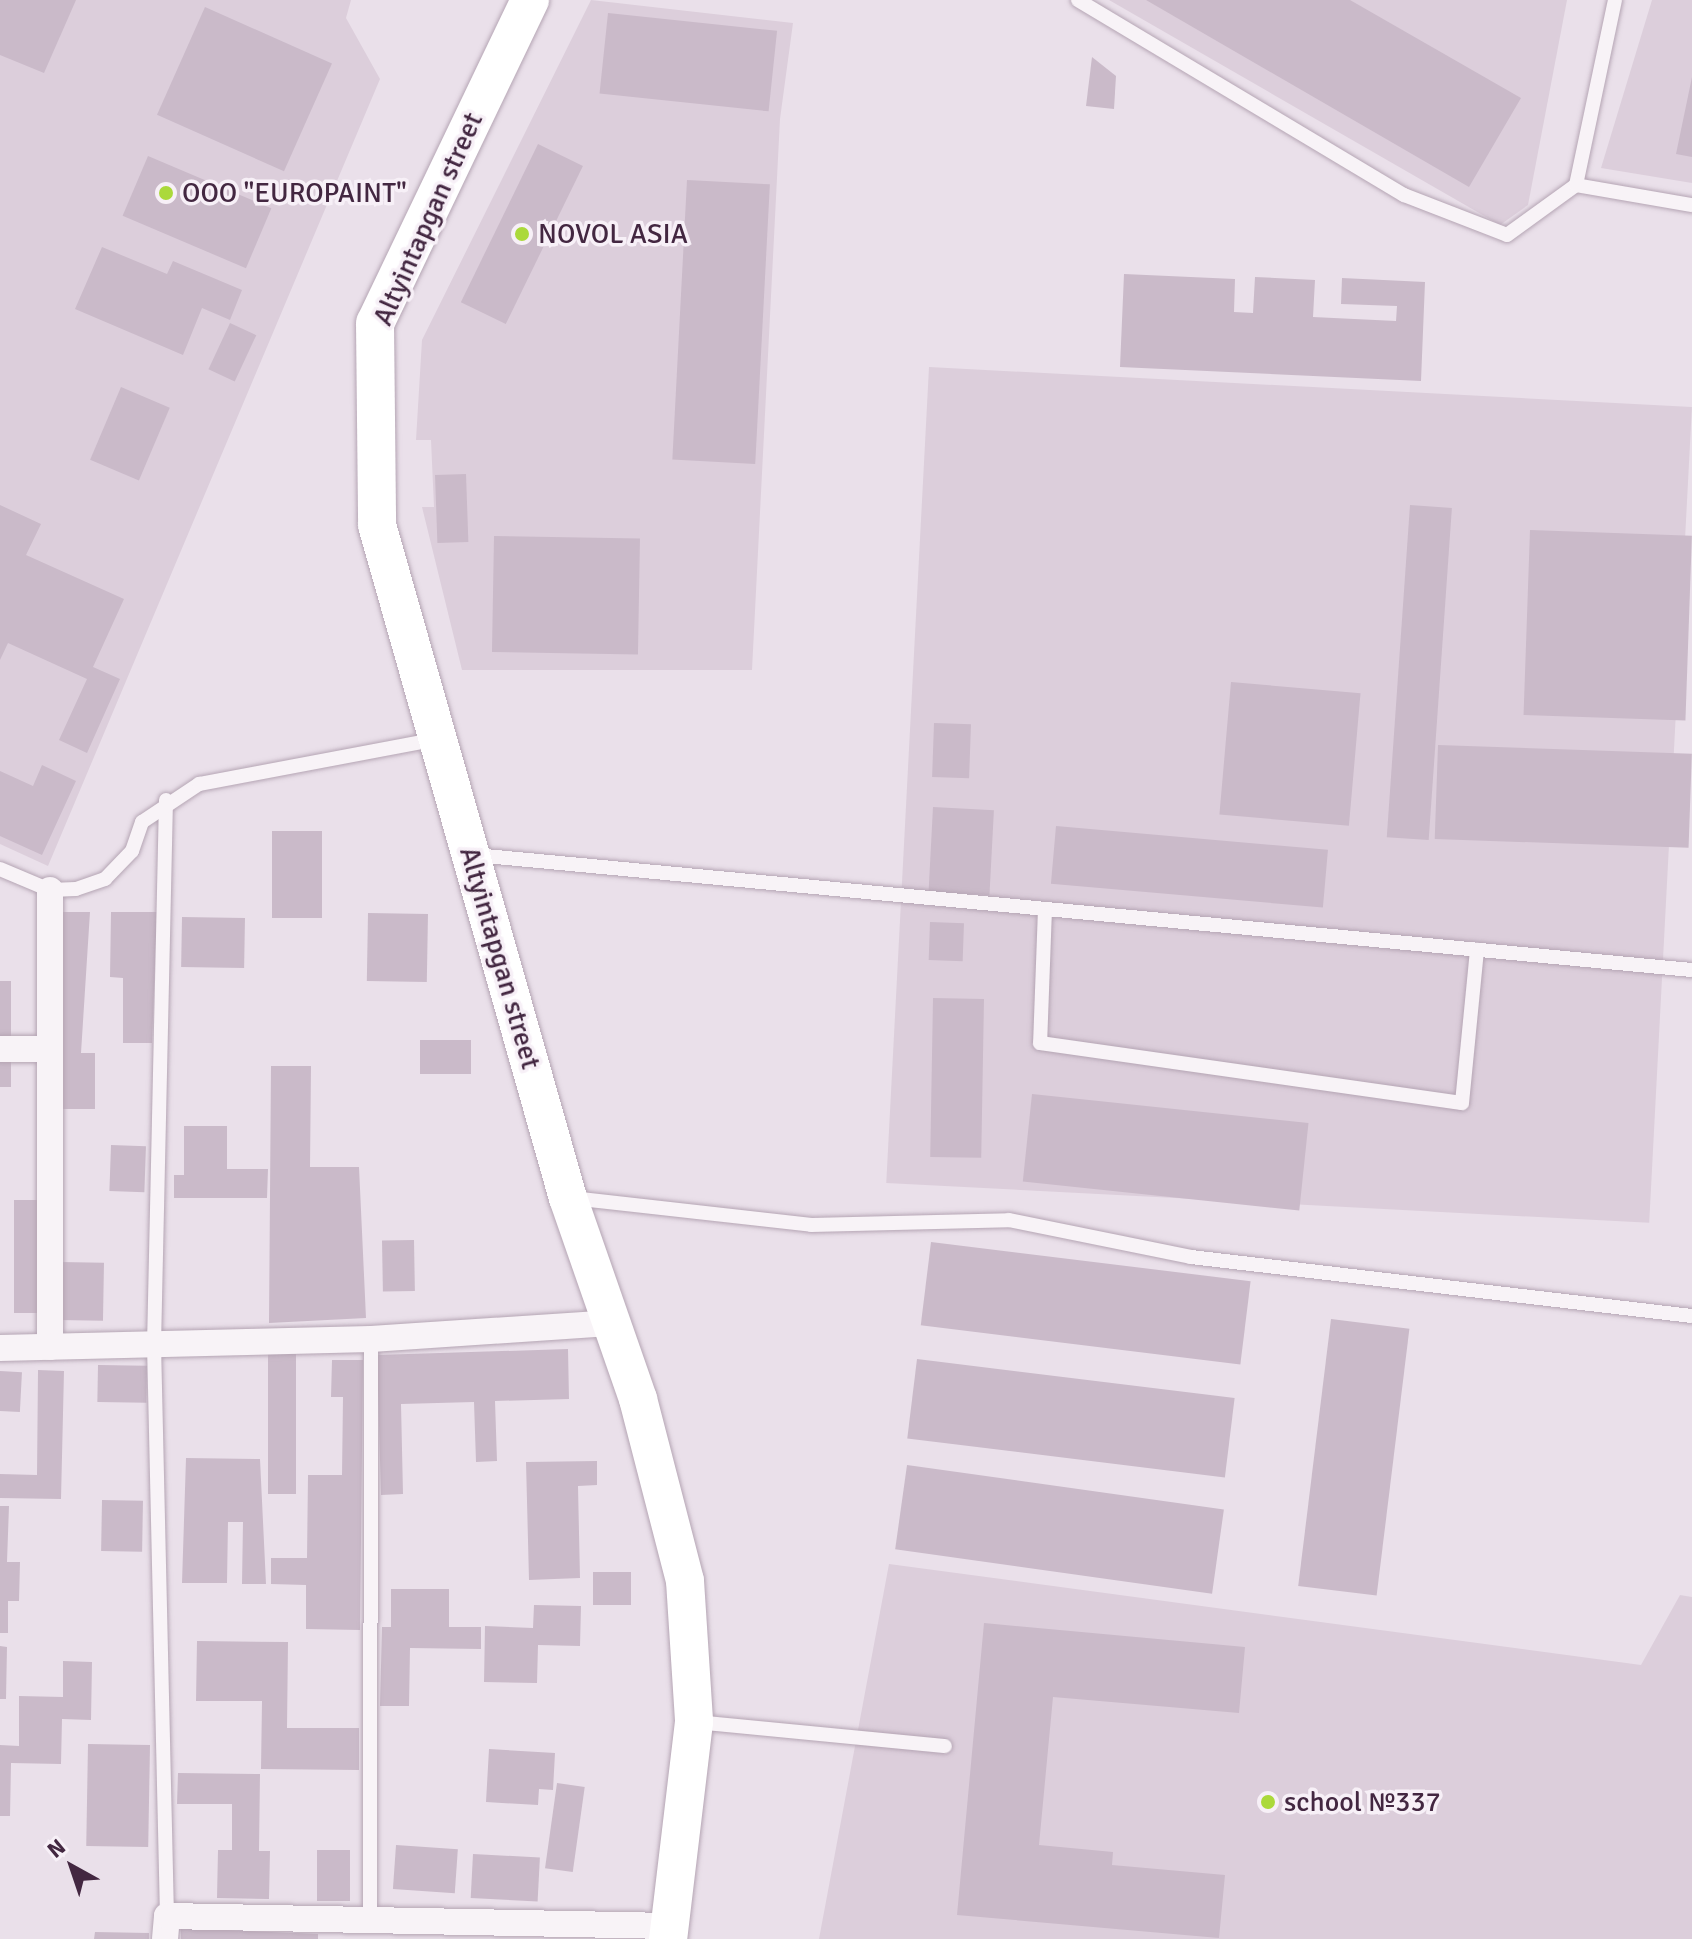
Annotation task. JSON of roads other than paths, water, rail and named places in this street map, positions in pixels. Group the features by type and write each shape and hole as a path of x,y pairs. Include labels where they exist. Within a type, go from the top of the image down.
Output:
{"street":[{"name":"Altyintapgan street","path":"530,0 375,323 377,525 568,1198 613,1323 685,1581 694,1722 668,1933"},
{"path":"50,890 50,1347"},
{"path":"0,1049 50,1049"},
{"path":"0,1348 371,1339 613,1323"},
{"path":"166,1928 370,1920 668,1933"}],"lane":[{"path":"1078,0 1404,195 1507,235 1576,185 1615,0"},
{"path":"1576,185 1692,205"},
{"path":"0,869 50,890 105,879 132,851 142,822 166,800 199,784 437,739"},
{"path":"166,800 154,1344 166,1928"},
{"path":"470,854 1692,970"},
{"path":"1045,909 1040,1043 1462,1103 1477,950"},
{"path":"568,1198 811,1225 1009,1220 1191,1257 1692,1316"},
{"path":"370,1920 371,1339"},
{"path":"694,1722 945,1746"}],"place":[{"name":"OOO \"EUROPAINT\"","path":"166,193"},
{"name":"NOVOL ASIA","path":"522,234"},
{"name":"school №337","path":"1268,1802"}]}
